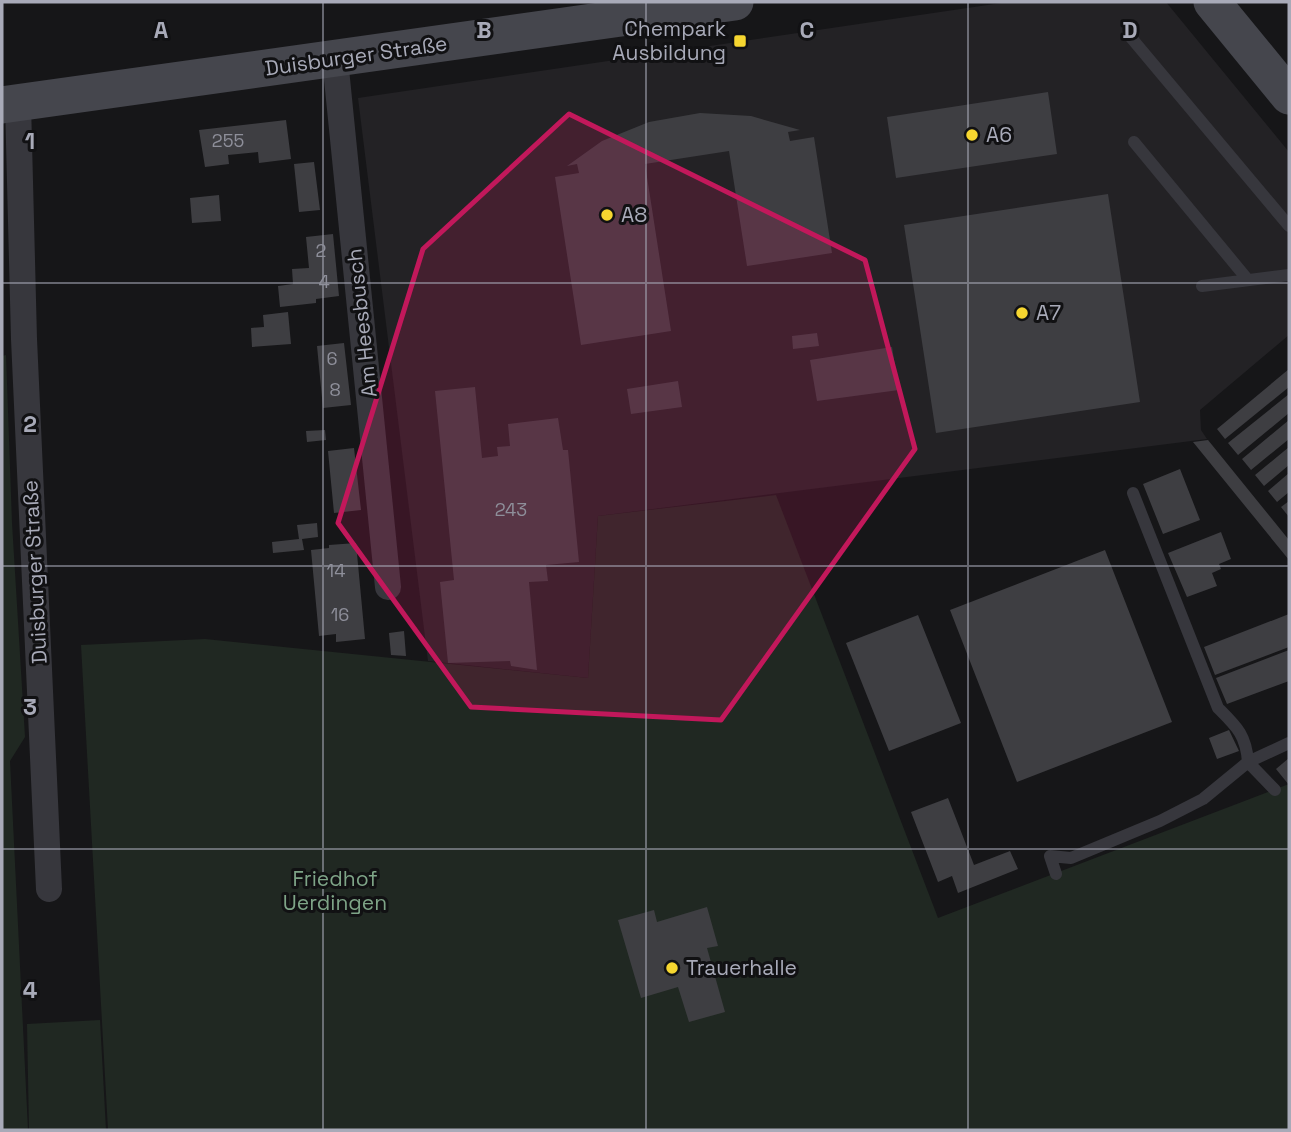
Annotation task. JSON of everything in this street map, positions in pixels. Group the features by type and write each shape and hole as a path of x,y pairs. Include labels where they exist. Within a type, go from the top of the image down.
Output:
{"main road":[{"name":"Duisburger Straße","path":"10,104 735,2"},
{"path":"1212,2 1289,96"}],"street":[{"name":"Am Heesbusch","path":"335,59 388,587"},
{"name":"Duisburger Straße","path":"10,104 13,341 48,889"}],"lane":[{"path":"1128,34 1289,226"},
{"path":"1134,142 1248,280"},
{"path":"1202,286 1289,275"},
{"path":"1133,493 1218,708 1241,732 1248,762 1275,790"},
{"path":"1056,874 1050,856 1071,858 1160,821 1203,799 1248,762 1289,743"}],"highlighted area":[{"path":"569,114 865,260 915,449 721,720 471,707 338,523 423,249"}],"shaded area":[{"path":"1008,2 1166,2 1289,152 1289,335 1200,410 1201,430 1207,439 598,516 588,678 428,661 358,98"}],"green space":[{"path":"6,355 12,523 25,737 10,761 28,1130 2,1130 2,356"},
{"name":"Friedhof Uerdingen","path":"776,495 938,918 1289,784 1289,1130 108,1130 81,645 205,639 588,678 598,516"},
{"path":"100,1020 106,1130 29,1130 27,1024"}],"building":[{"name":"A6","path":"1048,92 1057,154 896,178 887,117"},
{"name":"A8","path":"700,113 751,116 800,130 788,132 790,141 814,137 832,253 747,266 729,151 645,164 671,331 581,345 555,177 579,173 577,164 567,166 602,141 649,122"},
{"path":"286,120 291,159 259,163 258,152 228,155 229,164 205,167 199,130"},
{"path":"314,162 320,210 299,212 294,164"},
{"name":"A7","path":"1108,194 1140,402 936,433 904,225"},
{"path":"219,195 221,221 192,223 190,198"},
{"path":"333,234 339,296 316,299 316,303 280,307 278,286 293,284 292,269 309,268 306,237"},
{"path":"288,312 291,344 252,347 251,328 264,327 263,315"},
{"path":"817,333 819,346 793,349 792,336"},
{"path":"344,343 351,405 323,408 317,346"},
{"path":"892,347 899,390 817,401 810,360"},
{"path":"1289,369 1289,387 1225,439 1217,429"},
{"path":"678,381 682,407 631,414 627,389"},
{"path":"475,387 482,458 498,456 497,447 510,446 508,424 558,418 563,450 568,450 579,562 546,565 548,581 529,582 537,670 511,666 510,661 448,663 440,582 454,580 435,391"},
{"path":"1289,394 1289,413 1238,455 1228,443"},
{"path":"1289,420 1289,439 1251,470 1242,459"},
{"path":"325,430 326,440 307,442 306,431"},
{"path":"1208,440 1289,540 1289,560 1193,442"},
{"path":"1289,447 1289,465 1264,486 1255,475"},
{"path":"354,448 361,510 334,513 328,451"},
{"path":"1180,469 1200,520 1163,534 1143,484"},
{"path":"1289,473 1289,492 1277,502 1268,491"},
{"path":"1289,501 1289,517 1281,507"},
{"path":"317,523 318,537 302,539 304,550 273,553 272,542 299,539 297,525"},
{"path":"1221,532 1231,559 1219,564 1221,569 1212,573 1217,586 1187,597 1168,553"},
{"path":"356,543 365,639 336,642 336,634 319,636 311,550 329,548 329,545"},
{"path":"1105,550 1172,722 1017,782 950,610"},
{"path":"1289,614 1289,647 1215,675 1204,647"},
{"path":"918,615 961,723 889,751 846,643"},
{"path":"404,631 406,656 391,655 389,633"},
{"path":"1289,650 1289,681 1227,704 1216,678"},
{"path":"1229,730 1239,751 1217,759 1209,738"},
{"path":"1289,758 1289,785 1276,769"},
{"path":"948,798 974,865 1010,851 1018,869 958,893 952,876 938,882 911,812"},
{"name":"Trauerhalle","path":"707,907 718,946 707,948 725,1012 689,1022 678,987 641,998 618,920 654,910 657,922"}],"place":[{"name":"Chempark Ausbildung","path":"740,41"},
{"name":"A6","path":"972,135"},
{"name":"A8","path":"607,215"},
{"name":"A7","path":"1022,313"},
{"name":"Trauerhalle","path":"672,968"}]}
